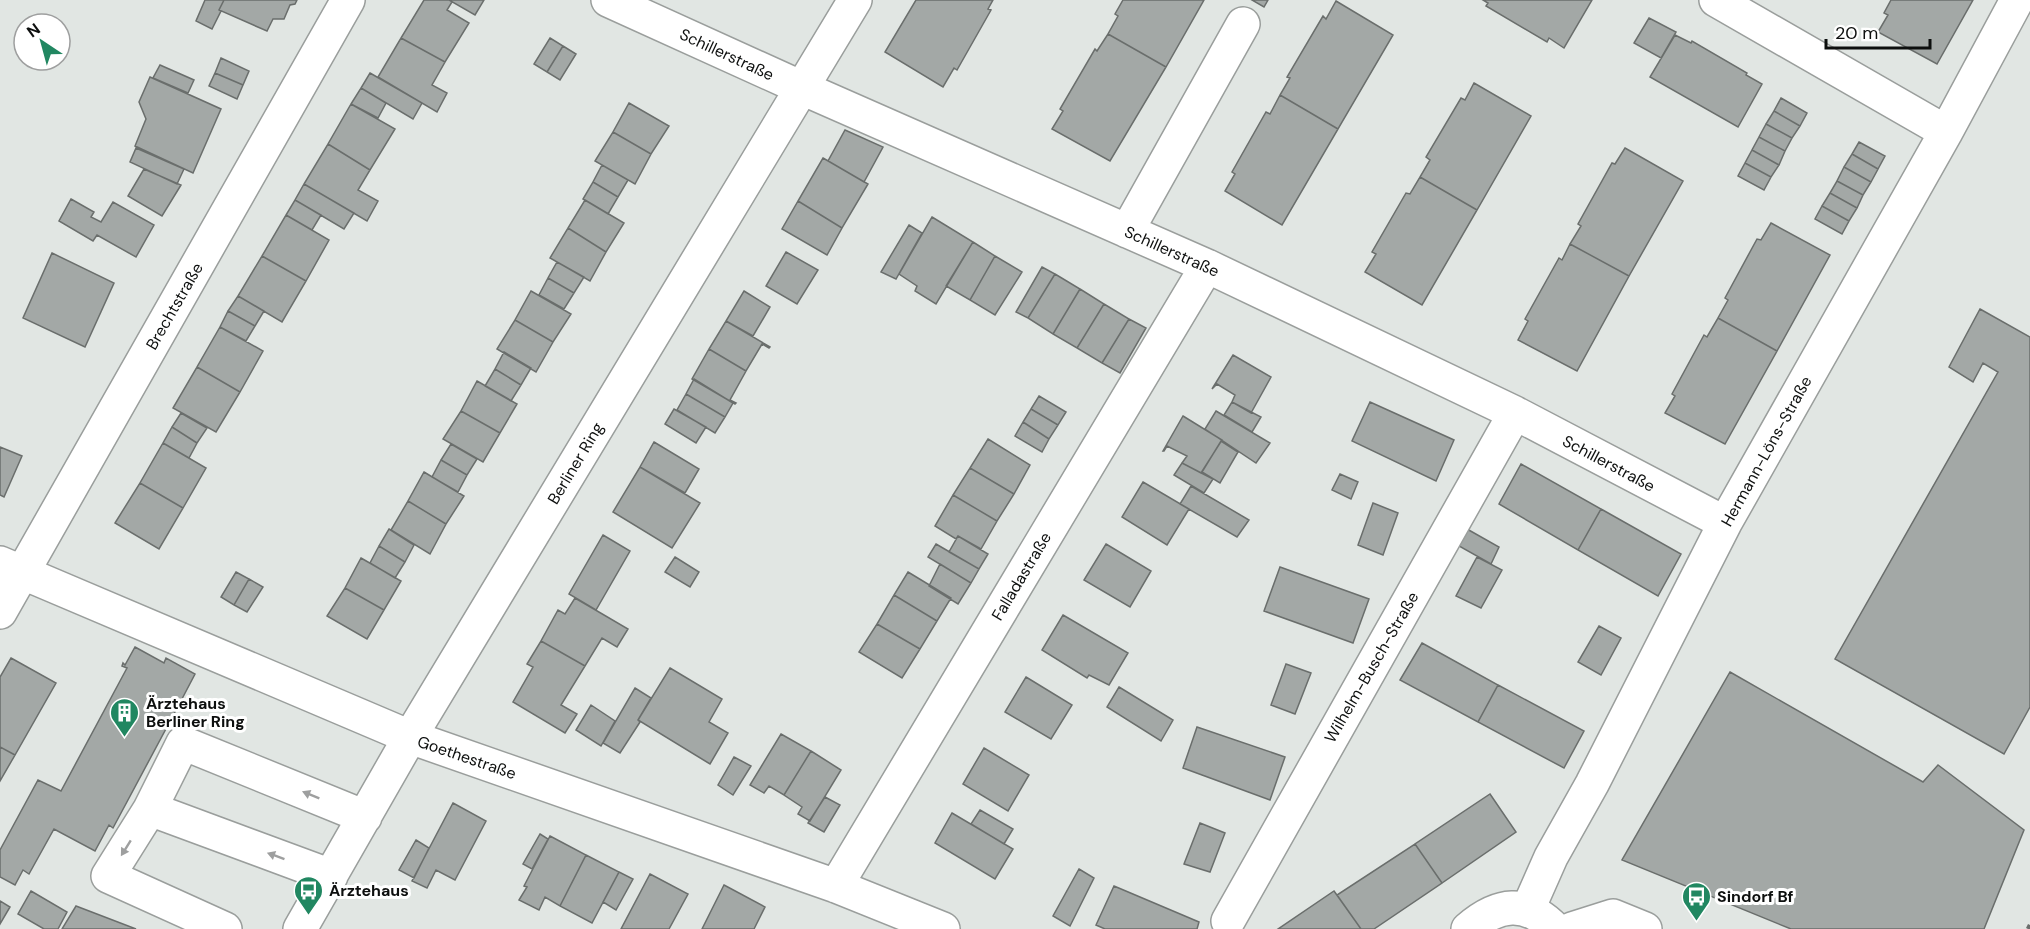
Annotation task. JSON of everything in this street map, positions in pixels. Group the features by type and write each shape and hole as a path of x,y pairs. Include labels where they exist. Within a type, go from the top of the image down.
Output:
{"street":[{"name":"Brechtstraße","path":"0,612 11,568 348,0"},
{"name":"Schillerstraße","path":"608,0 1207,266 1515,413 1725,523"},
{"name":"Berliner Ring","path":"300,929 410,737 855,0"},
{"path":"1716,0 1946,132"},
{"name":"Hermann-Löns-Straße","path":"1528,909 1551,857 1592,784 1725,523 1946,132 2017,0"},
{"path":"1127,231 1243,24"},
{"name":"Falladastraße","path":"836,886 1207,266"},
{"name":"Wilhelm-Busch-Straße","path":"1228,921 1515,413"},
{"name":"Goethestraße","path":"11,568 410,737 836,886 943,929"},
{"path":"217,927 108,876 150,809 183,743 365,817"},
{"path":"150,809 331,876"},
{"path":"1468,929 1481,918 1497,910 1528,909 1555,929"},
{"path":"1572,929 1613,916 1645,929"}],"building":[{"path":"205,0 224,0 212,29 196,21"},
{"path":"224,0 297,0 295,4 290,5 284,19 273,19 267,31 219,10"},
{"path":"424,0 449,0 452,2 447,10 469,23 445,62 401,38"},
{"path":"449,0 484,0 475,15"},
{"path":"916,0 993,0 988,9 991,10 957,70 954,68 943,87 885,52"},
{"path":"1123,0 1204,0 1166,67 1108,34 1118,16 1115,14"},
{"path":"1252,0 1268,0 1264,7"},
{"path":"1483,0 1592,0 1564,48 1549,38 1547,42 1486,6 1488,3"},
{"path":"1891,0 1973,0 1937,64 1878,32 1888,15 1884,13"},
{"path":"1336,1 1393,35 1338,129 1280,95 1290,78 1287,77 1323,16 1326,19"},
{"path":"1649,18 1676,32 1661,58 1634,43"},
{"path":"1108,34 1166,67 1110,161 1052,129 1063,111 1060,109 1095,49 1097,51"},
{"path":"1675,35 1691,43 1692,41 1762,84 1738,127 1650,77"},
{"path":"401,38 445,62 432,85 447,93 437,112 378,77"},
{"path":"550,38 563,46 547,72 534,64"},
{"path":"563,46 576,54 560,80 547,72"},
{"path":"221,58 249,71 243,85 215,73"},
{"path":"160,65 194,80 188,93 153,78"},
{"path":"215,73 243,85 237,99 209,86"},
{"path":"370,73 422,103 413,119 361,88"},
{"path":"150,77 221,109 193,173 135,146 146,119 139,102"},
{"path":"1474,83 1531,116 1477,210 1420,177 1430,160 1426,157 1461,98 1465,100"},
{"path":"361,88 386,103 378,118 351,104"},
{"path":"1280,95 1338,129 1282,225 1225,191 1235,174 1232,172 1266,112 1270,114"},
{"path":"1781,98 1807,113 1800,126 1774,111"},
{"path":"629,103 669,126 651,154 613,132"},
{"path":"351,104 395,129 370,170 328,144"},
{"path":"1774,111 1800,126 1792,138 1766,124"},
{"path":"1766,124 1792,138 1785,151 1759,137"},
{"path":"845,130 883,147 864,182 828,161"},
{"path":"613,132 651,154 635,184 595,161"},
{"path":"1759,137 1785,151 1779,165 1752,150"},
{"path":"1859,142 1885,156 1878,169 1852,154"},
{"path":"328,144 370,170 358,190 378,201 367,221 304,184"},
{"path":"136,148 184,169 177,184 130,162"},
{"path":"1625,148 1683,181 1629,276 1570,244 1581,226 1578,224 1612,163 1615,164"},
{"path":"1752,150 1779,165 1771,177 1745,163"},
{"path":"1852,154 1878,169 1871,182 1844,167"},
{"path":"823,158 868,184 842,228 798,201"},
{"path":"1745,163 1771,177 1764,190 1738,176"},
{"path":"602,165 628,180 618,197 593,182"},
{"path":"1844,167 1871,182 1863,195 1837,181"},
{"path":"144,169 181,185 162,216 128,196"},
{"path":"1420,177 1477,210 1422,305 1365,272 1376,254 1372,252 1406,193 1410,194"},
{"path":"1837,181 1863,195 1857,208 1830,193"},
{"path":"593,182 618,197 608,214 583,199"},
{"path":"304,184 354,213 344,229 295,200"},
{"path":"1830,193 1857,208 1849,221 1822,206"},
{"path":"71,199 94,212 91,217 101,222 113,202 154,225 136,257 97,235 93,241 59,221"},
{"path":"295,200 321,215 312,230 286,215"},
{"path":"585,200 624,223 606,252 568,228"},
{"path":"798,201 842,228 827,255 782,229"},
{"path":"1822,206 1849,221 1842,234 1815,219"},
{"path":"286,215 329,240 306,281 262,256"},
{"path":"932,217 973,242 936,304 915,291 917,286 899,274"},
{"path":"1771,223 1830,255 1777,351 1718,318 1728,300 1725,298 1757,239 1761,240"},
{"path":"909,225 922,233 896,279 881,272"},
{"path":"568,228 606,252 590,281 550,258"},
{"path":"973,242 995,256 970,300 946,286"},
{"path":"1570,244 1629,276 1577,371 1518,340 1528,321 1525,319 1559,258 1562,260"},
{"path":"786,252 818,270 797,304 766,286"},
{"path":"52,253 114,283 85,347 23,318"},
{"path":"262,256 306,281 282,322 238,296"},
{"path":"995,256 1022,272 995,315 970,300"},
{"path":"557,262 584,277 574,293 548,278"},
{"path":"1042,267 1055,274 1028,318 1016,312"},
{"path":"1055,274 1080,289 1053,334 1028,318"},
{"path":"548,278 574,293 564,309 539,295"},
{"path":"1080,289 1104,304 1077,348 1053,334"},
{"path":"531,291 571,314 553,342 515,320"},
{"path":"744,291 770,307 753,336 726,321"},
{"path":"238,296 264,311 255,326 228,311"},
{"path":"1104,304 1129,319 1102,363 1077,348"},
{"path":"1980,309 2030,337 2030,707 2004,754 1835,659 1998,372 1983,363 1973,382 1949,367"},
{"path":"228,311 255,326 246,341 220,327"},
{"path":"1718,318 1777,351 1725,444 1665,413 1675,396 1672,394 1704,335 1707,337"},
{"path":"1129,319 1146,328 1120,373 1102,363"},
{"path":"515,320 553,342 536,372 497,349"},
{"path":"726,321 770,347 762,344 746,371 709,349"},
{"path":"220,327 263,351 240,392 197,367"},
{"path":"709,349 746,371 730,400 735,404 692,379"},
{"path":"504,352 531,368 521,385 495,369"},
{"path":"1233,355 1271,377 1251,413 1232,402 1235,395 1217,384 1212,389"},
{"path":"197,367 240,392 216,432 173,408"},
{"path":"495,369 521,385 511,401 485,386"},
{"path":"694,379 733,403 725,417 686,394"},
{"path":"477,381 517,404 500,433 461,411"},
{"path":"686,394 725,417 715,433 677,410"},
{"path":"1039,396 1066,412 1058,425 1031,409"},
{"path":"1232,402 1261,417 1252,432 1224,415"},
{"path":"1370,402 1454,440 1436,481 1352,441"},
{"path":"674,409 706,427 696,443 665,424"},
{"path":"1031,409 1058,425 1049,439 1023,422"},
{"path":"461,411 500,433 483,462 443,439"},
{"path":"1216,411 1270,443 1256,463 1205,429"},
{"path":"181,413 207,428 197,443 172,427"},
{"path":"1183,416 1222,440 1201,473 1182,463 1187,456 1167,446 1163,451"},
{"path":"1023,422 1049,439 1042,452 1015,436"},
{"path":"172,427 197,443 189,458 163,443"},
{"path":"988,439 1030,465 1014,494 970,468"},
{"path":"1221,441 1238,452 1220,483 1202,472"},
{"path":"654,442 699,469 685,493 640,467"},
{"path":"163,443 206,468 183,508 140,483"},
{"path":"451,444 477,459 467,475 441,460"},
{"path":"0,447 22,456 4,497 0,495"},
{"path":"441,460 467,475 458,492 432,477"},
{"path":"1182,463 1213,479 1204,493 1174,475"},
{"path":"1521,464 1601,509 1578,550 1499,504"},
{"path":"640,467 700,503 672,548 613,512"},
{"path":"970,468 1014,494 997,521 953,495"},
{"path":"424,472 464,496 446,524 408,501"},
{"path":"1340,474 1358,482 1351,499 1332,490"},
{"path":"1143,482 1189,509 1167,545 1122,517"},
{"path":"140,483 183,508 159,549 115,523"},
{"path":"1191,486 1249,520 1237,537 1180,504"},
{"path":"953,495 997,521 981,549 958,536 956,539 935,526"},
{"path":"408,501 446,524 430,554 391,530"},
{"path":"1373,503 1398,513 1383,555 1358,545"},
{"path":"1601,509 1681,554 1658,596 1578,550"},
{"path":"389,529 414,545 405,562 379,546"},
{"path":"1467,529 1499,547 1491,564 1459,546"},
{"path":"603,535 630,551 596,610 569,594"},
{"path":"958,536 988,554 979,569 949,552"},
{"path":"936,544 979,569 971,583 928,557"},
{"path":"1106,544 1151,571 1130,607 1084,580"},
{"path":"379,546 405,562 395,578 370,563"},
{"path":"675,557 699,572 690,587 665,572"},
{"path":"1477,557 1502,570 1481,608 1456,596"},
{"path":"361,558 401,581 384,610 345,588"},
{"path":"940,564 971,583 958,604 929,586"},
{"path":"1280,567 1369,599 1353,643 1264,611"},
{"path":"236,572 249,579 234,605 221,597"},
{"path":"908,572 951,598 937,621 894,595"},
{"path":"249,579 263,587 247,612 234,605"},
{"path":"345,588 384,610 367,639 327,616"},
{"path":"894,595 937,621 920,649 877,624"},
{"path":"575,598 628,629 617,647 602,638 585,666 541,641 558,610 565,614"},
{"path":"1063,615 1128,653 1109,685 1089,675 1087,678 1042,650"},
{"path":"877,624 920,649 902,678 859,652"},
{"path":"1599,626 1621,638 1601,675 1578,662"},
{"path":"541,641 585,666 561,705 577,714 565,733 513,702 533,667 527,664"},
{"path":"1422,643 1498,685 1478,722 1400,680"},
{"name":"Ärztehaus Berliner Ring","path":"135,647 164,663 166,658 195,674 113,828 109,825 95,851 54,829 29,874 23,870 15,885 0,877 0,850 38,780 61,791 127,668 122,666 123,663 125,665"},
{"path":"11,658 56,683 15,755 0,747 0,677"},
{"path":"1286,664 1311,673 1295,714 1271,705"},
{"path":"670,668 722,699 709,722 728,733 710,764 638,720"},
{"path":"1730,672 1923,782 1938,765 2024,830 1984,929 1791,929 1622,860"},
{"path":"1026,677 1072,705 1051,739 1005,712"},
{"path":"1498,685 1584,731 1564,768 1478,722"},
{"path":"1119,687 1173,720 1161,741 1107,707"},
{"path":"635,688 651,698 638,720 640,722 620,753 603,743"},
{"path":"591,705 615,721 601,746 576,730"},
{"path":"1197,727 1285,757 1270,800 1183,768"},
{"path":"781,734 811,751 784,795 769,786 764,793 750,785"},
{"path":"0,747 15,755 0,781"},
{"path":"984,748 1029,775 1008,811 963,784"},
{"path":"811,751 841,770 810,821 798,814 802,807 784,795"},
{"path":"734,757 751,766 733,795 718,785"},
{"path":"1490,794 1516,832 1442,883 1415,844"},
{"path":"825,797 840,805 824,832 808,823"},
{"path":"453,803 486,821 455,880 436,870 427,888 412,881"},
{"path":"980,810 1013,829 1004,844 971,824"},
{"path":"952,813 1013,849 995,879 935,843"},
{"path":"1200,823 1225,833 1210,872 1184,864"},
{"path":"540,834 548,839 532,869 523,864"},
{"path":"550,836 586,855 560,906 545,897 539,910 519,900"},
{"path":"416,840 429,848 414,878 399,870"},
{"path":"1415,844 1442,883 1374,929 1361,929 1337,895"},
{"path":"586,855 619,872 592,923 560,906"},
{"path":"1079,869 1094,878 1070,926 1053,916"},
{"path":"619,872 633,879 616,910 603,902"},
{"path":"650,874 688,894 669,929 621,929"},
{"path":"724,885 765,907 754,929 702,929"},
{"path":"1114,886 1199,922 1197,929 1105,929 1096,925"},
{"path":"31,891 67,912 58,929 44,929 18,914"},
{"path":"1334,891 1361,929 1278,929"},
{"path":"0,901 10,907 0,924"},
{"path":"76,906 136,929 62,929"}],"railway":[{"path":"2028,929 2030,925"}],"place":[{"name":"Ärztehaus Berliner Ring","path":"125,738"},
{"name":"Ärztehaus","path":"308,916"},
{"name":"Sindorf Bf","path":"1696,922"}]}
